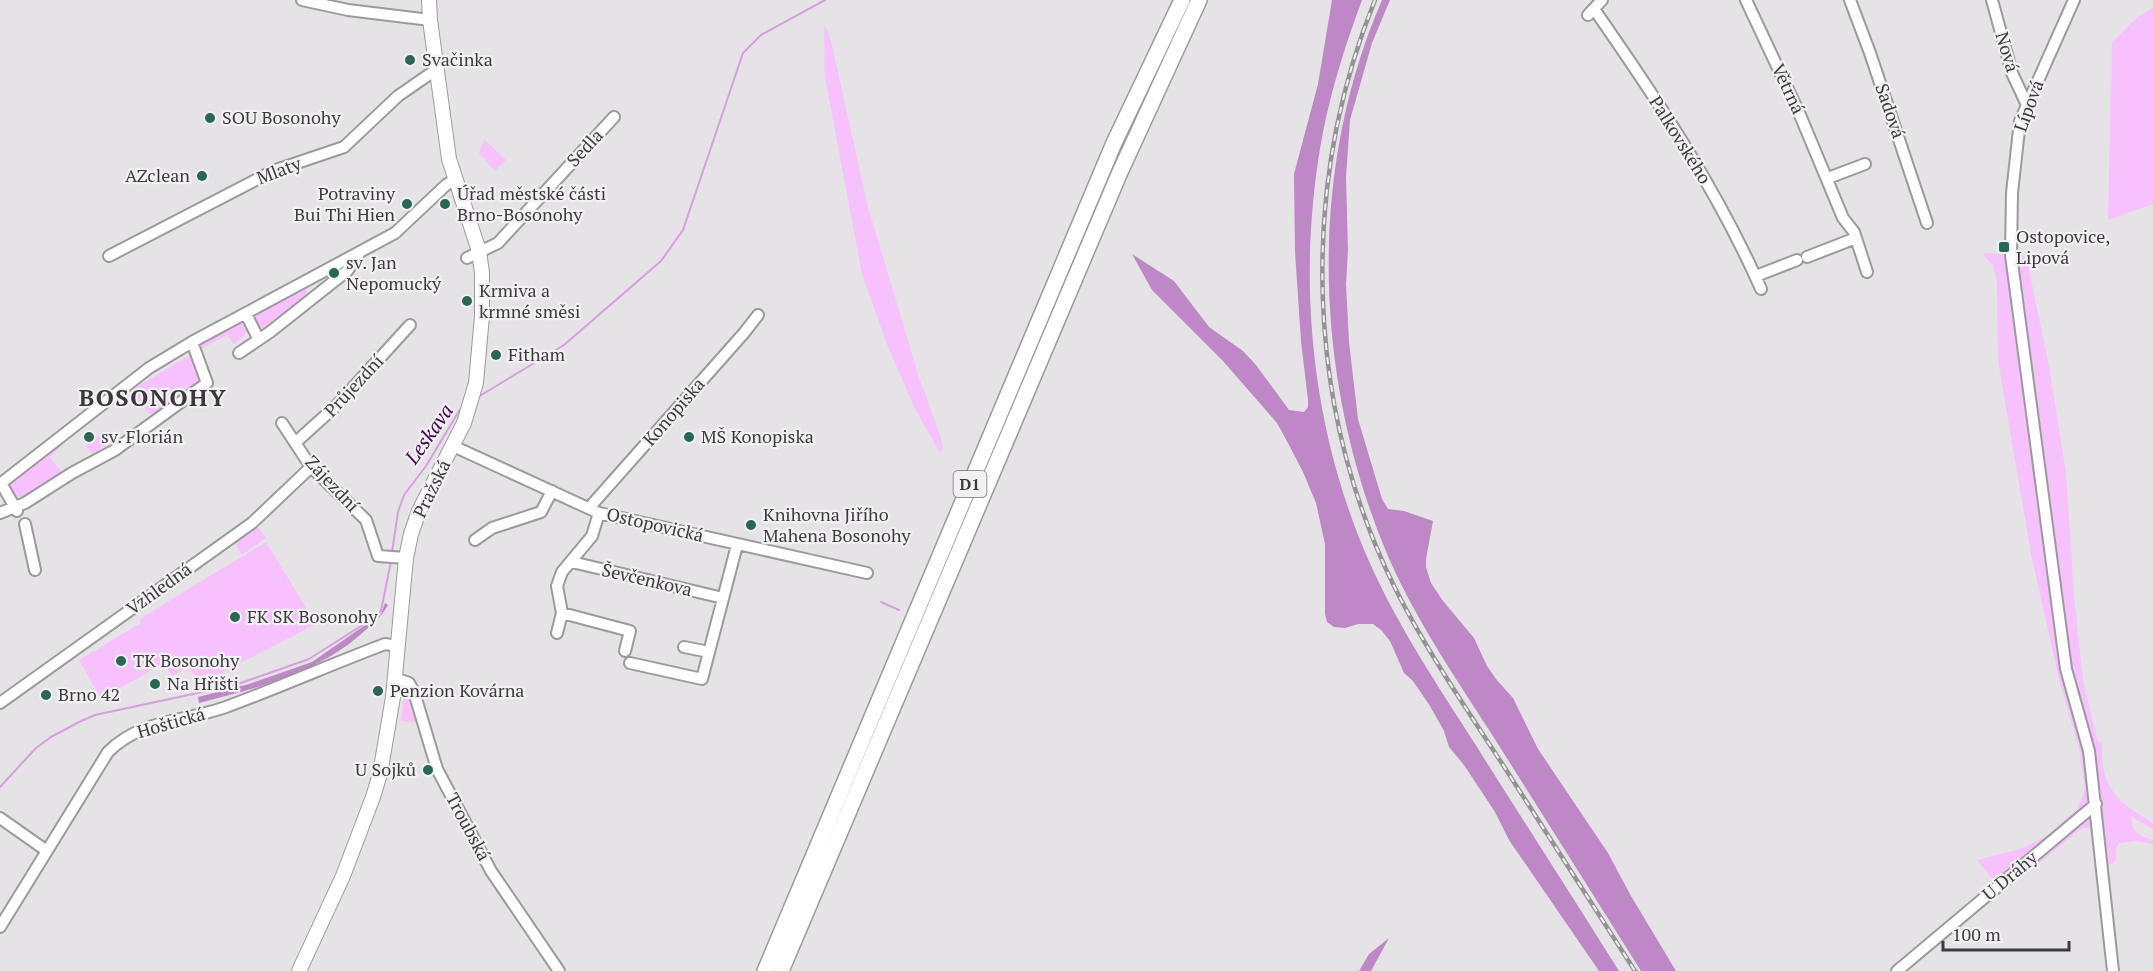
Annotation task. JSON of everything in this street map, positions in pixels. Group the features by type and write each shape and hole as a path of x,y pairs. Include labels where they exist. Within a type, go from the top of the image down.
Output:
{"highway":[{"name":"D1","path":"765,971 1114,143 1182,0"},
{"name":"D1","path":"781,971 1119,172 1199,0"},
{"path":"1171,58 1205,0"}],"main road":[{"name":"Pražská","path":"299,971 343,876 373,796 385,747 395,678 401,558 419,511 470,409 476,383 482,316 482,273 473,255 448,159 429,0"}],"street":[{"path":"302,0 348,10 430,20"},
{"name":"Palkovského","path":"1602,0 1591,12 1702,173 1761,289"},
{"name":"Větrná","path":"1746,0 1828,178 1843,218 1854,232 1867,272"},
{"name":"Sadová","path":"1850,0 1927,223"},
{"name":"Nová","path":"1992,0 2012,73 2026,103"},
{"name":"Lípová","path":"2074,0 2026,103 2017,131 2012,194 2011,255 2066,669 2089,751 2114,971"},
{"name":"Mlaty","path":"109,256 273,171 344,147 398,96 437,69"},
{"name":"Sedla","path":"473,255 498,243 614,117"},
{"path":"1828,178 1865,164"},
{"path":"16,508 0,484 135,378 192,342 395,232 454,180"},
{"path":"1756,276 1856,238"},
{"path":"239,353 270,332 347,271 362,251"},
{"path":"309,280 317,294"},
{"path":"246,314 258,338"},
{"name":"Konopiska","path":"594,510 758,315"},
{"name":"Průjezdní","path":"295,444 338,404 410,325"},
{"path":"0,513 16,508 72,473 116,450 207,383 192,342"},
{"name":"Zájezdní","path":"282,423 311,467 366,520 378,556 401,558"},
{"name":"Ostopovická","path":"453,446 594,510 737,545 867,573"},
{"name":"Vzhledná","path":"0,703 44,669 83,644 252,523 311,467"},
{"path":"475,540 492,528 541,512 552,491"},
{"name":"Ševčenkova","path":"558,633 562,613 557,586 562,573 592,536 594,510"},
{"path":"25,524 35,570"},
{"path":"630,663 702,680 737,545"},
{"name":"Ševčenkova","path":"572,562 723,598"},
{"path":"562,613 630,631 625,651"},
{"name":"Hoštická","path":"0,927 108,752 119,741 132,733 223,708 384,644 398,646"},
{"path":"684,647 709,652"},
{"name":"Troubská","path":"395,678 409,683 414,692 437,769 491,871 559,971"},
{"name":"U Dráhy","path":"1897,971 2096,804"},
{"path":"0,818 47,851"}],"shaded area":[{"path":"1332,0 1362,0 1340,65 1323,132 1310,240 1310,294 1321,403 1348,508 1379,584 1405,631 1619,971 1599,971 1509,840 1495,812 1464,765 1449,747 1444,731 1430,706 1413,681 1404,673 1390,641 1381,630 1373,624 1358,624 1345,628 1334,627 1327,622 1325,544 1316,503 1288,443 1277,423 1223,361 1152,290 1132,254 1174,281 1209,327 1243,351 1256,365 1289,410 1304,412 1308,407 1308,400 1301,341 1295,252 1294,174 1318,84"},
{"path":"1382,0 1390,0 1372,43 1350,120 1346,177 1348,250 1346,284 1349,342 1358,419 1382,499 1388,509 1404,511 1433,521 1426,559 1431,583 1474,638 1487,666 1513,698 1538,749 1608,853 1676,971 1641,971 1420,620 1385,549 1361,483 1344,415 1333,345 1329,274 1331,204 1341,134 1358,66"},
{"path":"2153,8 2153,204 2108,220 2112,42 2139,16"},
{"path":"824,27 831,41 868,207 919,377 941,438 943,449 940,453 915,409 886,342 862,274 825,77"},
{"path":"484,139 506,160 495,171 479,153"},
{"path":"1984,253 2031,256 2030,275 2048,361 2066,473 2074,596 2083,681 2097,739 2102,742 2102,757 2107,781 2112,791 2120,799 2153,823 2153,829 2132,817 2135,830 2153,840 2153,844 2136,841 2119,843 2116,849 2116,861 2095,873 2092,832 2089,828 2082,828 2003,892 1977,860 2024,848 2048,835 2077,809 2085,786 2079,749 2059,679 2031,554 1998,360 1997,283 1993,265"},
{"path":"300,288 307,290 306,298 269,329 260,328 256,318 257,311"},
{"path":"245,320 247,331 234,344 227,335 201,349 199,344"},
{"path":"190,355 200,383 153,418 130,391"},
{"path":"99,435 106,445 92,454 86,446"},
{"path":"60,441 63,445 50,457 63,474 22,498 16,496 10,488 11,482"},
{"path":"258,527 266,538 242,555 235,543"},
{"name":"FK SK Bosonohy","path":"266,542 316,624 200,684 189,667 172,676 164,663 101,699 79,660 141,623 140,620 154,610"},
{"path":"385,603 388,605 379,618 372,625 324,660 284,678 199,703 198,697 249,684 312,662 381,614"},
{"path":"404,694 410,697 418,722 401,721"},
{"path":"1389,938 1371,971 1359,971 1369,954"}],"waterway":[{"name":"Leskava","path":"478,397 564,345 661,261 683,230 743,53 761,35 825,0"},
{"name":"Leskava","path":"392,552 398,512 404,495 426,466 459,411 464,407"},
{"name":"Leskava","path":"0,787 36,748 51,737 95,715 235,685 309,659 381,611 391,561"},
{"path":"881,602 899,610"}],"railway":[{"path":"1375,0 1350,72 1333,146 1324,221 1323,296 1329,372 1343,446 1365,518 1407,611 1447,678 1635,971"}],"place":[{"name":"Svačinka","path":"410,60"},
{"name":"SOU Bosonohy","path":"210,118"},
{"name":"AZclean","path":"202,176"},
{"name":"Potraviny Bui Thi Hien","path":"407,204"},
{"name":"Úřad městské části Brno-Bosonohy","path":"445,204"},
{"name":"Ostopovice, Lipová","path":"2004,247"},
{"name":"sv. Jan Nepomucký","path":"334,273"},
{"name":"Krmiva a krmné směsi","path":"467,301"},
{"name":"Fitham","path":"496,355"},
{"name":"sv. Florián","path":"89,437"},
{"name":"MŠ Konopiska","path":"689,437"},
{"name":"Knihovna Jiřího Mahena Bosonohy","path":"751,525"},
{"name":"FK SK Bosonohy","path":"235,617"},
{"name":"TK Bosonohy","path":"121,661"},
{"name":"Na Hřišti","path":"155,684"},
{"name":"Penzion Kovárna","path":"378,691"},
{"name":"Brno 42","path":"46,695"},
{"name":"U Sojků","path":"428,770"}],"district":[{"name":"BOSONOHY","path":"153,398"}]}
